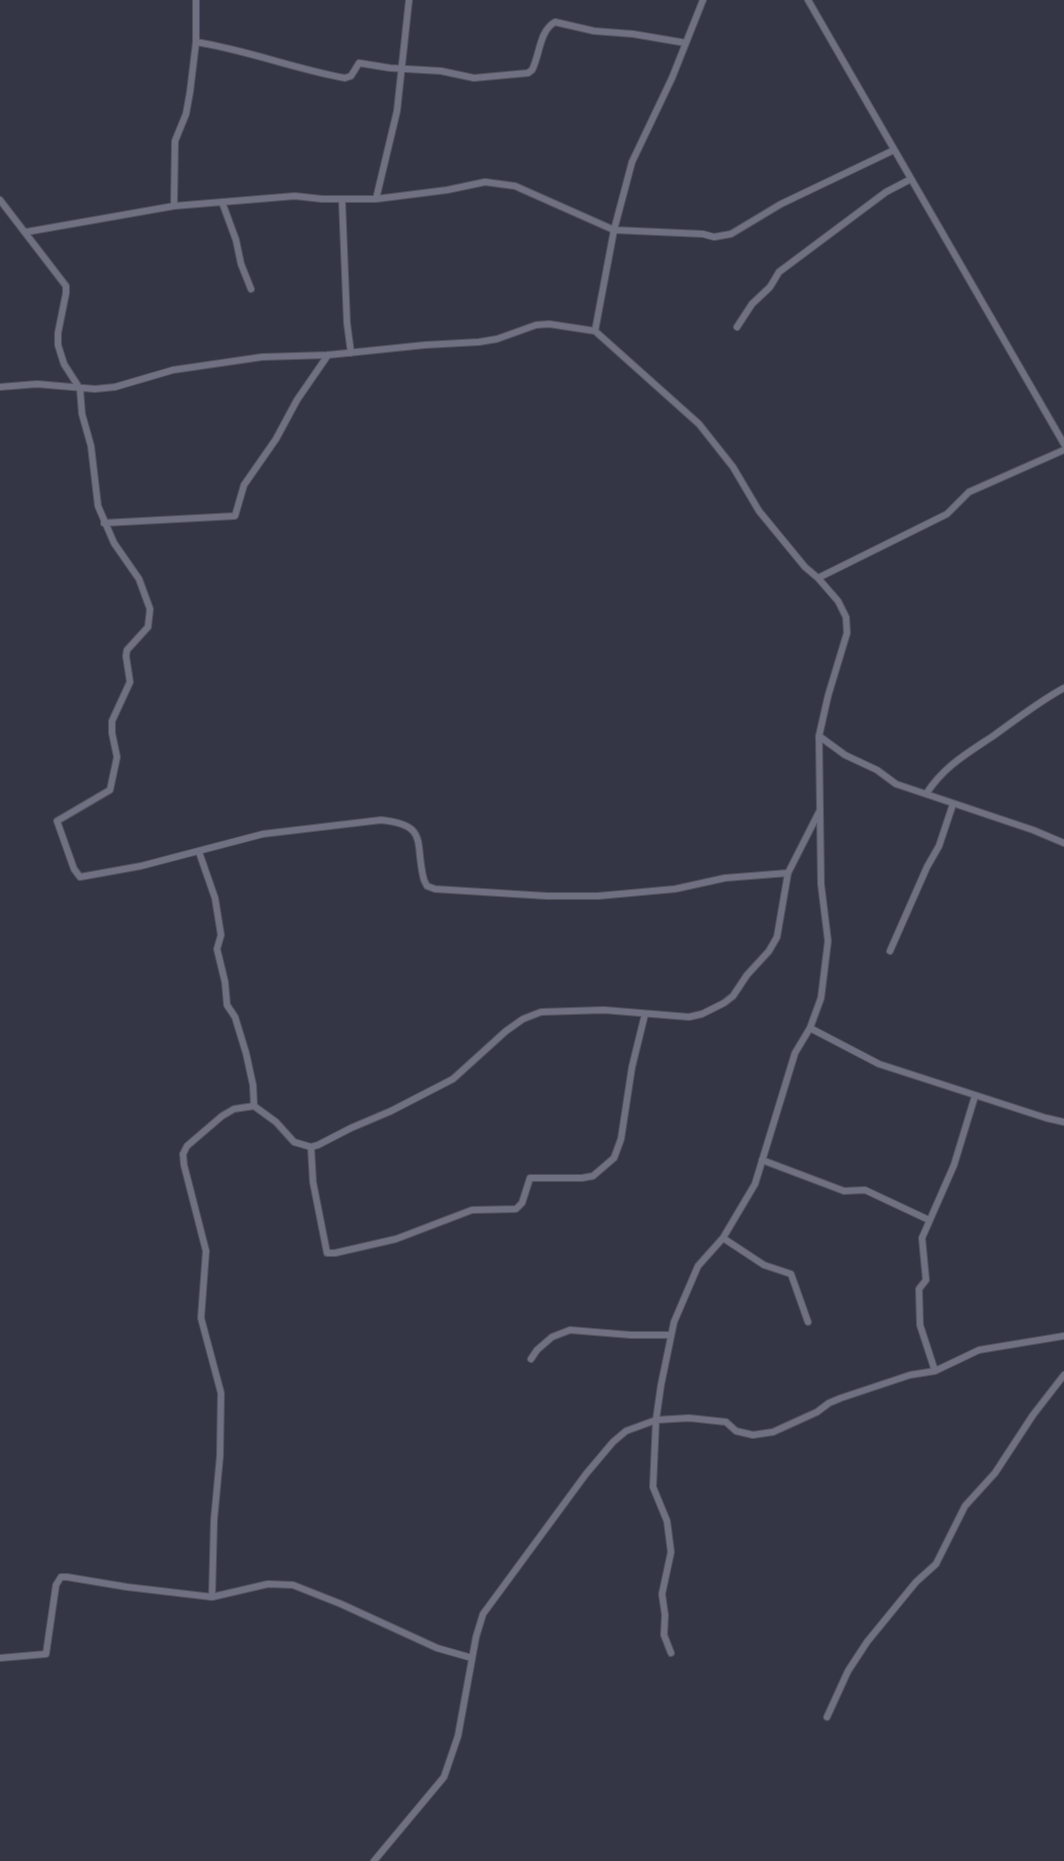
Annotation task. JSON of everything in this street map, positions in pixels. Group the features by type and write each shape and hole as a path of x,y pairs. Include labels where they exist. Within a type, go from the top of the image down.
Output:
{"street":[{"path":"174,206 175,141 186,114 196,42 196,0"},
{"path":"376,198 393,133 409,0"},
{"path":"595,331 614,230 632,162 703,0"},
{"path":"808,0 1064,447 969,492 947,514 935,521 848,561 818,578"},
{"path":"196,42 247,52 301,69 345,78 351,76 359,63 441,71 483,79 528,73 535,65 548,26 555,22 594,31 686,43"},
{"path":"26,232 174,206 295,197 342,200 376,198 500,182 515,186 614,230 695,233 722,237 781,204 894,150"},
{"path":"737,327 779,272 886,192 911,179"},
{"path":"0,200 66,286 58,345 64,364 80,389 82,414 91,446 95,493 104,523 143,587 150,609 150,620 144,635 127,650 130,682 112,721 117,757 110,790 59,819 58,825 79,877 132,868 263,834 381,820 398,822 410,827 416,834 424,880 427,886 435,889 547,897 598,895 675,889 725,878 788,873"},
{"path":"342,200 346,323 351,354"},
{"path":"222,202 251,289"},
{"path":"0,387 37,384 80,389 115,387 173,370 216,363 284,355 351,354 413,346 479,342 497,339 537,325 549,324 595,331 699,424 725,455 759,511 804,567 818,578 838,601 846,617 848,633 828,696 819,736 821,903 828,941 821,998 810,1028 796,1054 755,1184 723,1238 698,1266 680,1306 670,1335 656,1420 653,1487 667,1521 671,1552 663,1594 664,1635 671,1653"},
{"path":"104,523 236,516 244,485 276,439 296,400 328,355"},
{"path":"926,794 936,778 951,763 1041,700 1064,688"},
{"path":"819,736 896,784 1064,843"},
{"path":"890,951 939,846 953,803"},
{"path":"212,1597 222,1393 201,1318 206,1251 183,1154 187,1146 222,1116 234,1109 254,1106 276,1122 294,1142 311,1147 453,1079 523,1019 541,1012 604,1010 688,1017 702,1014 724,1003 733,996 777,937 788,873 820,810"},
{"path":"199,852 215,898 221,935 218,949 227,1005 240,1032 249,1063 254,1106"},
{"path":"311,1147 313,1182 327,1253 396,1239 472,1210 516,1209 522,1203 530,1178 593,1176 614,1158 621,1139 632,1067 645,1014"},
{"path":"810,1028 879,1064 1064,1122"},
{"path":"935,1371 919,1314 919,1289 926,1280 921,1242 957,1156 975,1096"},
{"path":"762,1160 839,1189 864,1190 929,1220"},
{"path":"723,1238 764,1265 791,1274 808,1322"},
{"path":"531,1359 552,1337 570,1330 670,1335"},
{"path":"374,1861 444,1777 458,1736 483,1614 490,1602 586,1474 626,1431 656,1420 689,1418 726,1422 736,1431 753,1435 773,1432 841,1398 910,1375 935,1371 979,1350 1064,1336"},
{"path":"827,1717 848,1671 867,1642 916,1582 936,1564 965,1506 995,1473 1033,1415 1064,1375"},
{"path":"0,1658 46,1654 57,1585 61,1577 212,1597 268,1584 293,1585 437,1648 472,1658"}]}
